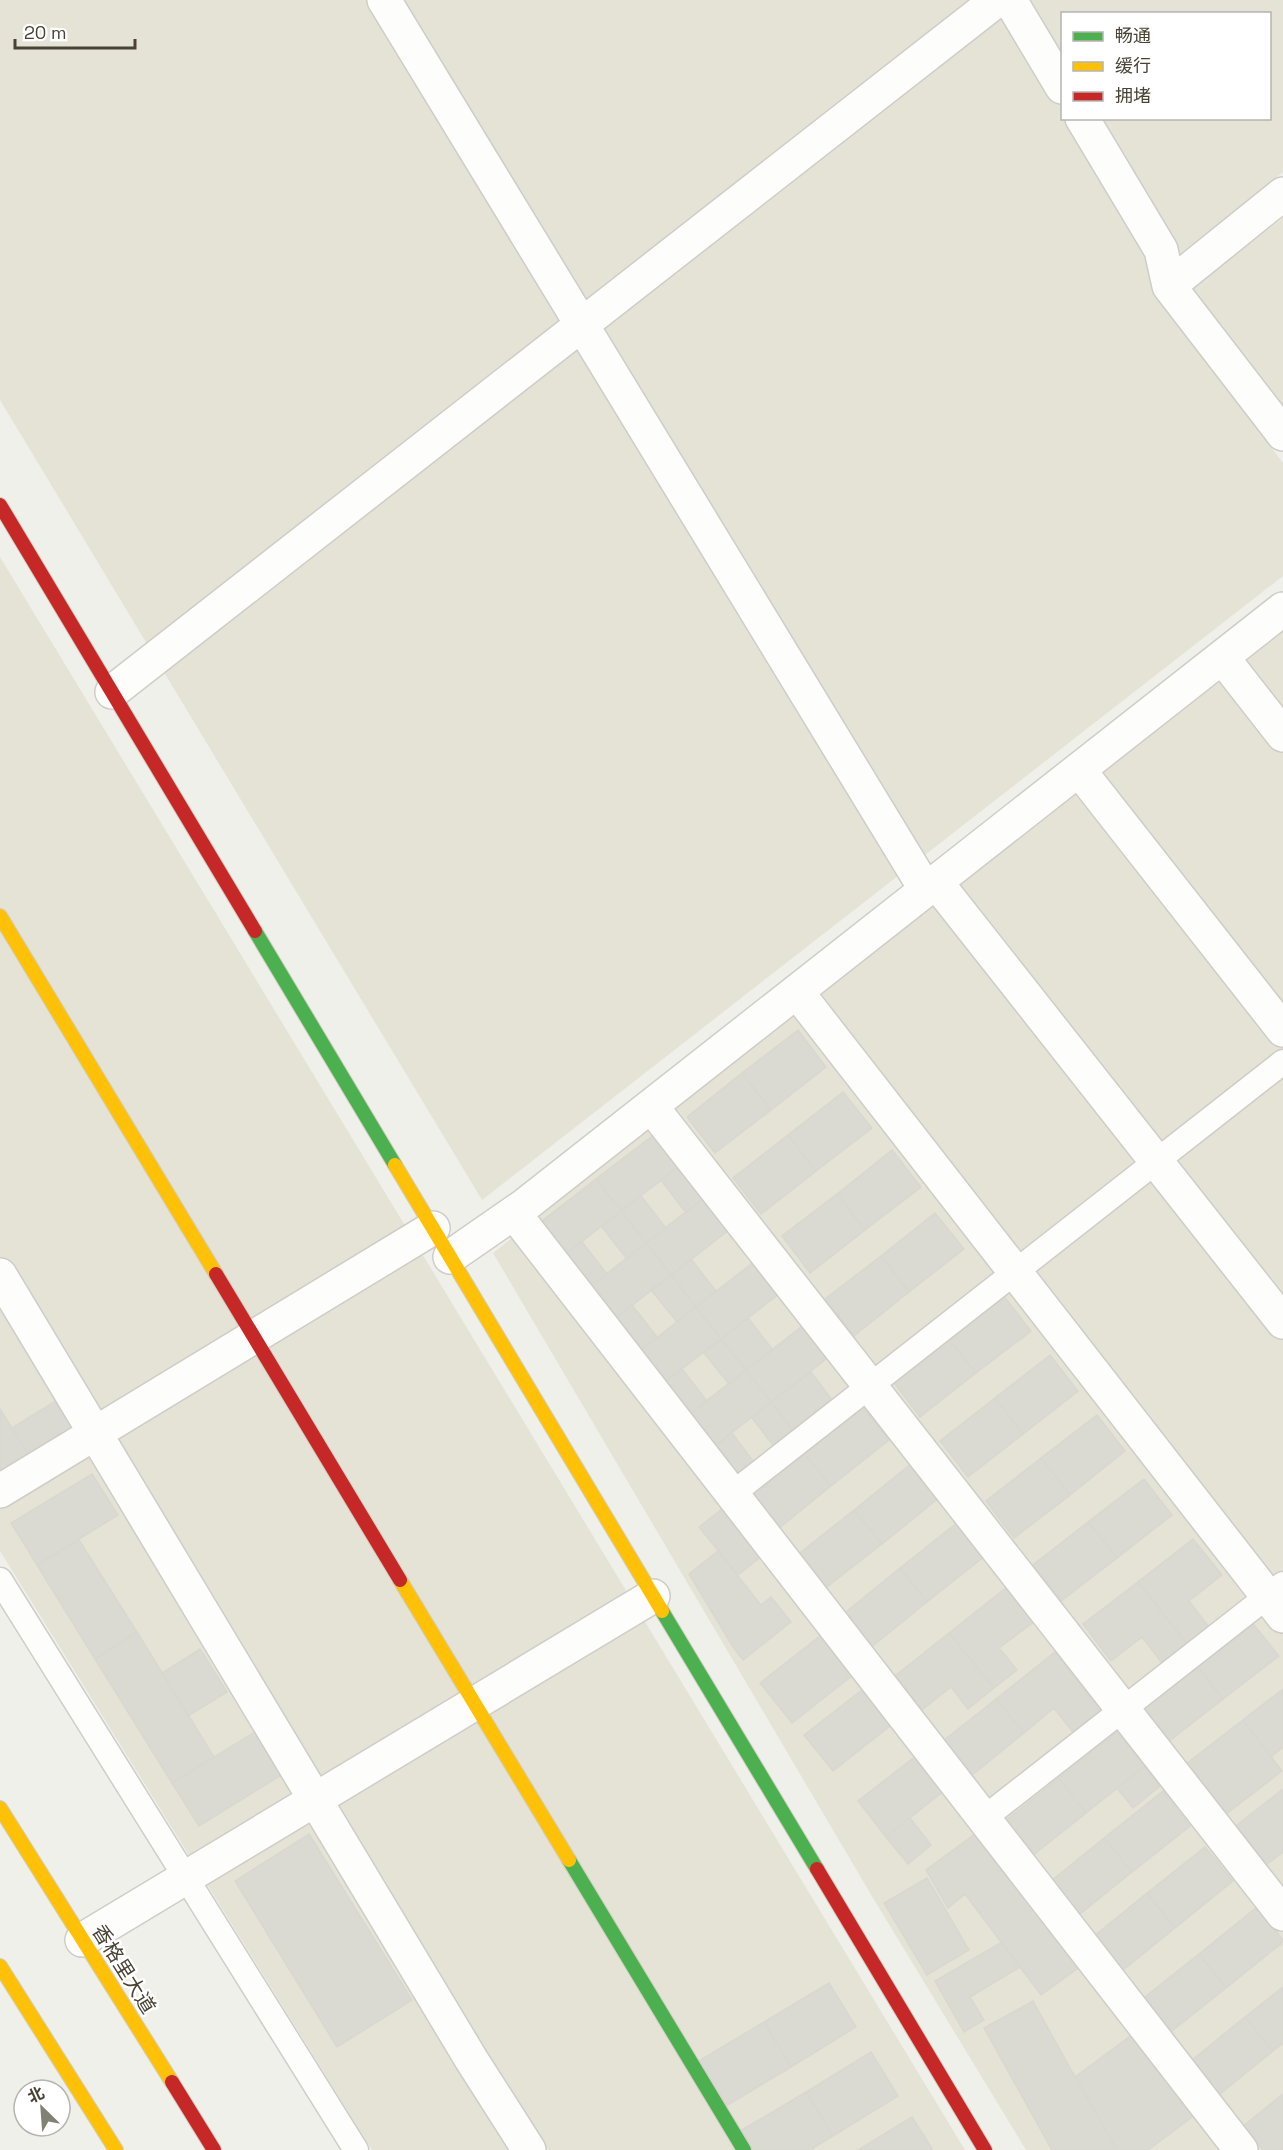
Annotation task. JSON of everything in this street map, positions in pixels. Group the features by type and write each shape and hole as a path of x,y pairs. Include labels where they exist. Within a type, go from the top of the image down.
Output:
{"street":[{"path":"384,0 931,886 1156,1161 1283,1322"},
{"path":"111,692 997,0"},
{"path":"1010,0 1061,85"},
{"path":"1083,120 1161,250 1169,286 1283,434"},
{"path":"1169,286 1283,194"},
{"path":"0,505 985,2150"},
{"path":"450,1257 514,1213 1283,609"},
{"path":"1222,657 1283,735"},
{"path":"1079,770 1283,1030"},
{"path":"0,915 744,2150"},
{"path":"797,992 1016,1272 1278,1598"},
{"path":"651,1106 1283,1914"},
{"path":"514,1213 1241,2150"},
{"path":"0,1491 433,1228"},
{"path":"0,1275 471,2059 529,2150"},
{"path":"82,1940 653,1596"},
{"name":"香格里大道","path":"0,1808 214,2150"},
{"path":"3,1980 116,2150"}],"lane":[{"path":"732,1494 1283,1062"},
{"path":"0,1580 356,2150"},
{"path":"983,1819 1123,1709 1278,1598"}],"shaded area":[{"path":"0,0 996,0 1061,105 1061,120 1071,120 1144,237 1154,291 1283,463 1283,576 482,1200 0,400"},
{"path":"1020,0 1283,0 1283,172 1180,254 1095,120 1271,120 1271,12 1061,12 1061,67"},
{"path":"1283,218 1283,423 1184,295"},
{"path":"0,557 965,2150 372,2150 0,1551"},
{"path":"1283,626 1283,2150 1026,2150 873,1898 493,1253"}],"building":[{"path":"798,1030 826,1067 771,1110 742,1073"},
{"path":"742,1073 771,1110 715,1153 687,1117"},
{"path":"843,1092 872,1128 816,1171 788,1135"},
{"path":"655,1134 681,1165 621,1211 596,1179"},
{"path":"788,1135 816,1171 761,1214 733,1178"},
{"path":"892,1150 921,1187 865,1230 837,1194"},
{"path":"681,1165 705,1197 686,1213 661,1180"},
{"path":"596,1179 621,1211 562,1257 537,1225"},
{"path":"837,1194 865,1230 810,1273 782,1236"},
{"path":"641,1196 666,1228 646,1243 621,1211"},
{"path":"705,1197 730,1229 671,1275 646,1243"},
{"path":"621,1211 646,1243 627,1259 602,1227"},
{"path":"935,1213 964,1249 909,1292 881,1256"},
{"path":"582,1242 607,1274 587,1289 562,1257"},
{"path":"646,1243 671,1275 612,1321 587,1289"},
{"path":"881,1256 909,1292 854,1336 825,1299"},
{"path":"691,1259 716,1291 696,1307 671,1275"},
{"path":"755,1261 780,1293 721,1339 696,1307"},
{"path":"671,1275 696,1307 677,1322 651,1290"},
{"path":"1003,1295 1031,1331 976,1373 947,1337"},
{"path":"632,1305 657,1337 637,1353 612,1321"},
{"path":"696,1307 721,1339 662,1384 637,1353"},
{"path":"748,1318 773,1350 746,1370 721,1339"},
{"path":"805,1324 830,1356 771,1402 746,1370"},
{"path":"947,1337 976,1373 920,1417 892,1380"},
{"path":"721,1339 746,1370 729,1384 703,1352"},
{"path":"1050,1355 1078,1391 1023,1434 995,1398"},
{"path":"682,1369 707,1401 687,1416 662,1384"},
{"path":"746,1370 771,1402 712,1448 687,1416"},
{"path":"811,1372 835,1404 796,1434 771,1402"},
{"path":"62,1397 82,1428 32,1460 12,1428"},
{"path":"995,1398 1023,1434 968,1477 940,1441"},
{"path":"771,1402 796,1434 776,1449 752,1418"},
{"path":"862,1406 889,1440 831,1486 803,1452"},
{"path":"0,1409 32,1460 0,1479"},
{"path":"1097,1415 1125,1451 1070,1495 1041,1458"},
{"path":"732,1433 756,1465 737,1480 712,1448"},
{"path":"803,1452 831,1486 773,1533 746,1499"},
{"path":"1041,1458 1070,1495 1014,1538 986,1501"},
{"path":"912,1463 940,1497 882,1544 854,1510"},
{"path":"92,1474 118,1515 37,1565 11,1523"},
{"path":"1144,1479 1172,1515 1117,1558 1088,1522"},
{"path":"730,1503 768,1551 738,1575 699,1527"},
{"path":"854,1510 882,1544 823,1590 796,1556"},
{"path":"958,1522 985,1556 927,1602 900,1568"},
{"path":"1088,1522 1117,1558 1061,1601 1033,1565"},
{"path":"1193,1539 1222,1575 1189,1601 1209,1627 1187,1644 1138,1582"},
{"path":"79,1540 137,1632 95,1659 37,1565"},
{"path":"718,1551 761,1605 771,1597 791,1622 743,1660 689,1574"},
{"path":"900,1568 927,1602 869,1649 842,1615"},
{"path":"1138,1582 1187,1644 1162,1663 1142,1637 1111,1661 1083,1624"},
{"path":"1007,1587 1035,1621 999,1648 1017,1670 994,1688 949,1633"},
{"path":"1250,1620 1279,1656 1223,1699 1195,1663"},
{"path":"137,1632 214,1757 172,1783 95,1659"},
{"path":"825,1632 857,1672 792,1723 760,1683"},
{"path":"949,1633 994,1688 968,1709 951,1687 918,1713 891,1679"},
{"path":"200,1649 227,1692 188,1716 162,1673"},
{"path":"1055,1652 1102,1712 1075,1735 1054,1708 1024,1733 996,1699"},
{"path":"1195,1663 1223,1699 1168,1742 1140,1706"},
{"path":"867,1686 895,1722 833,1771 804,1735"},
{"path":"1283,1689 1283,1747 1271,1757 1243,1720"},
{"path":"996,1699 1024,1733 966,1780 938,1745"},
{"path":"1243,1720 1282,1771 1225,1815 1186,1764"},
{"path":"260,1729 286,1772 199,1826 172,1783"},
{"path":"1117,1732 1145,1766 1086,1813 1059,1778"},
{"path":"921,1752 949,1787 886,1837 858,1801"},
{"path":"1145,1766 1160,1786 1133,1808 1117,1788"},
{"path":"1059,1778 1086,1813 1028,1859 1000,1825"},
{"path":"1283,1789 1283,1852 1263,1867 1232,1829"},
{"path":"1163,1791 1190,1826 1132,1872 1104,1838"},
{"path":"910,1818 931,1845 908,1864 886,1837"},
{"path":"983,1828 1085,1963 1041,1995 965,1894 948,1908 926,1870"},
{"path":"309,1834 412,2000 337,2047 235,1881"},
{"path":"1104,1838 1132,1872 1074,1919 1046,1885"},
{"path":"1205,1847 1233,1881 1175,1928 1147,1893"},
{"path":"927,1878 969,1950 927,1975 884,1903"},
{"path":"1147,1893 1175,1928 1117,1975 1089,1940"},
{"path":"1257,1907 1283,1942 1226,1988 1199,1954"},
{"path":"1002,1942 1020,1967 970,1997 984,2020 964,2032 935,1981"},
{"path":"1199,1954 1226,1988 1168,2034 1141,2000"},
{"path":"829,1983 856,2027 791,2067 764,2022"},
{"path":"1283,1987 1283,2043 1273,2051 1245,2017"},
{"path":"1033,2001 1117,2150 1052,2150 984,2028"},
{"path":"1245,2017 1273,2051 1215,2098 1187,2064"},
{"path":"764,2022 791,2067 726,2106 699,2061"},
{"path":"1136,2032 1196,2114 1148,2150 1117,2150 1075,2077"},
{"path":"871,2052 898,2096 833,2136 806,2092"},
{"path":"806,2092 833,2136 810,2150 752,2150 740,2131"},
{"path":"1283,2094 1283,2150 1263,2150 1243,2126"},
{"path":"912,2117 933,2150 858,2150"}],"traffic: fast":[{"path":"255,931 395,1165"},
{"path":"662,1611 817,1869"},
{"path":"569,1860 744,2150"}],"traffic: slow":[{"path":"0,916 216,1274"},
{"path":"395,1165 662,1611"},
{"path":"400,1580 569,1860"},
{"path":"0,1808 172,2082"},
{"path":"0,1966 116,2150"}],"traffic: jam":[{"path":"0,505 255,931"},
{"path":"216,1274 400,1580"},
{"path":"817,1869 985,2150"},
{"path":"172,2082 214,2150"}]}
